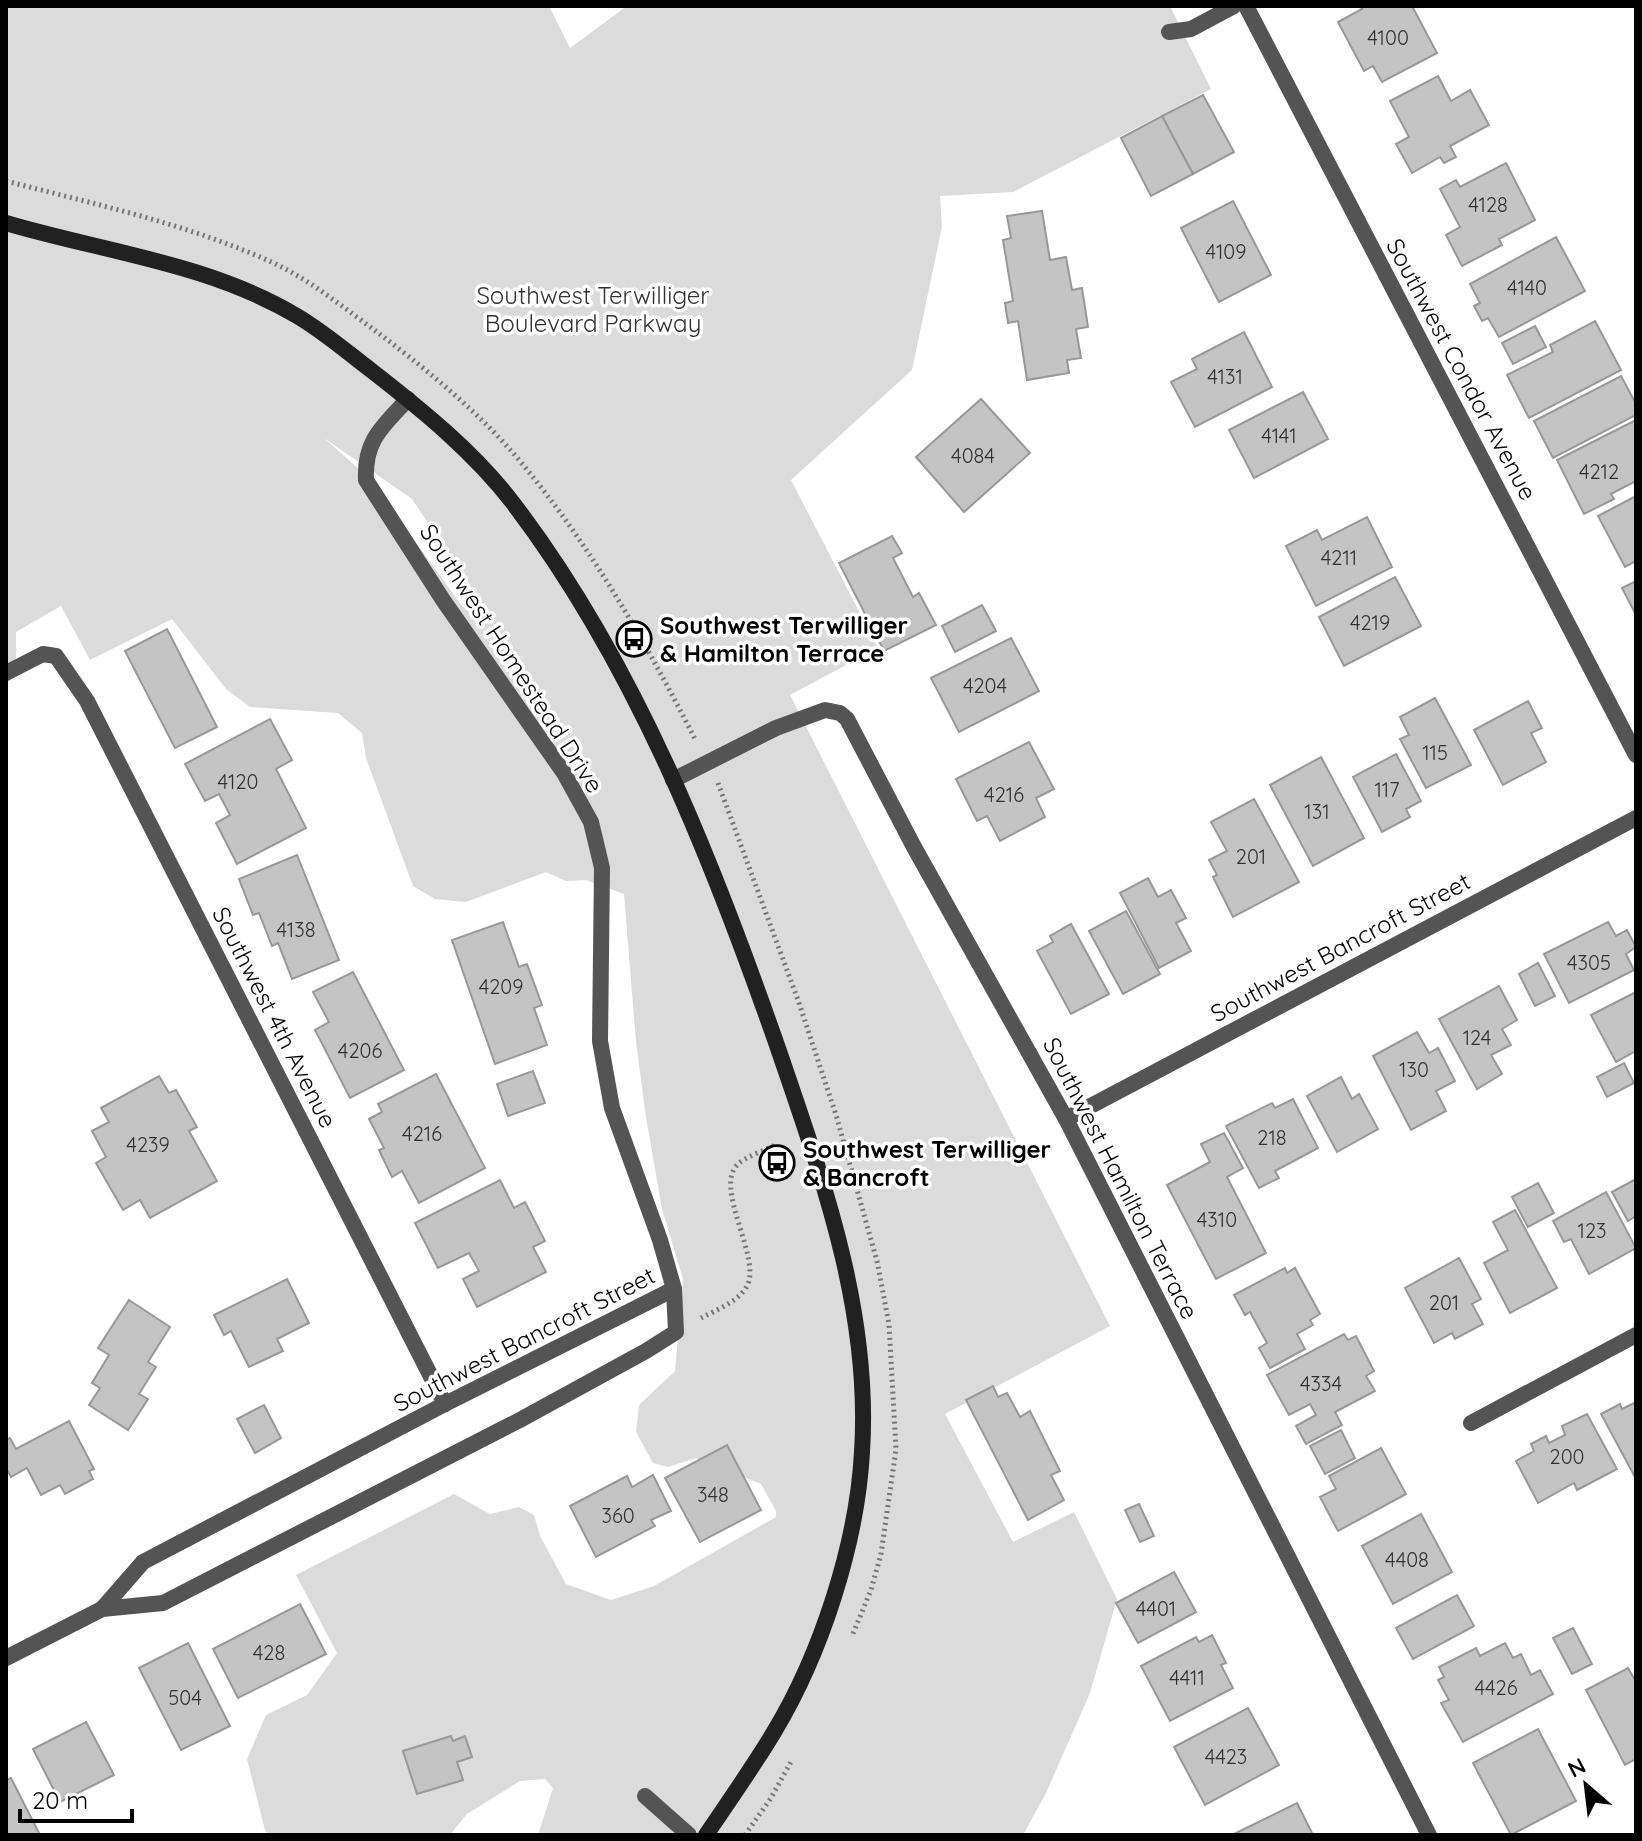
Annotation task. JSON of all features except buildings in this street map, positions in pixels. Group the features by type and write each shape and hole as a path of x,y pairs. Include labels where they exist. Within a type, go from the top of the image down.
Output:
{"main road":[{"path":"6,223 192,271 252,293 333,340 408,399 458,444 510,500 559,569 595,626 673,780 749,964 806,1129 846,1265 858,1330 863,1388 862,1453 855,1515 846,1558 804,1674 776,1730 706,1835"}],"street":[{"path":"1169,32 1191,29 1234,6"},
{"name":"Southwest Condor Avenue","path":"1246,6 1636,755"},
{"name":"Southwest Homestead Drive","path":"408,399 380,429 369,447 366,480 443,600 564,773 591,822 602,868 600,1041 612,1108 660,1240 674,1289"},
{"name":"Southwest 4th Avenue","path":"6,673 43,654 56,656 87,701 445,1404"},
{"name":"Southwest Hamilton Terrace","path":"673,780 776,728 825,710 840,713 847,719 914,847 1066,1119 1429,1835"},
{"name":"Southwest Bancroft Street","path":"1066,1119 1636,818"},
{"name":"Southwest Bancroft Street","path":"6,1658 102,1609 163,1603 518,1421 646,1351 676,1332 674,1289 445,1404 143,1562 102,1609"},
{"path":"1471,1423 1636,1335"},
{"path":"645,1796 689,1835"}],"path":[{"path":"408,355 448,391"},
{"path":"676,1332 736,1299 748,1284 749,1267 732,1191 732,1174 738,1164 775,1145"}],"green space":[{"name":"Southwest Terwilliger Boulevard Parkway","path":"6,6 549,6 570,48 627,6 1170,6 1211,89 1013,192 940,196 942,227 912,370 791,480 878,648 790,695 1110,1326 945,1414 1013,1542 1074,1512 1117,1599 1090,1693 1046,1793 1023,1835 538,1835 553,1788 545,1779 520,1781 467,1814 450,1835 268,1835 247,1759 266,1715 307,1695 337,1653 296,1575 454,1494 490,1514 519,1507 534,1515 540,1536 566,1584 611,1600 654,1586 776,1517 776,1511 761,1484 696,1458 668,1467 653,1463 636,1432 639,1405 675,1371 683,1279 662,1209 646,1117 636,1042 624,894 586,880 566,881 546,872 466,902 435,899 413,886 366,758 362,733 338,713 250,707 226,689 172,619 90,660 61,606 16,632 16,674 6,684","holes":["324,438 412,499 489,614 480,617 462,606 370,479"]}],"place":[{"name":"Southwest Terwilliger & Hamilton Terrace","path":"634,639"},
{"name":"Southwest Terwilliger & Bancroft","path":"777,1163"}]}
